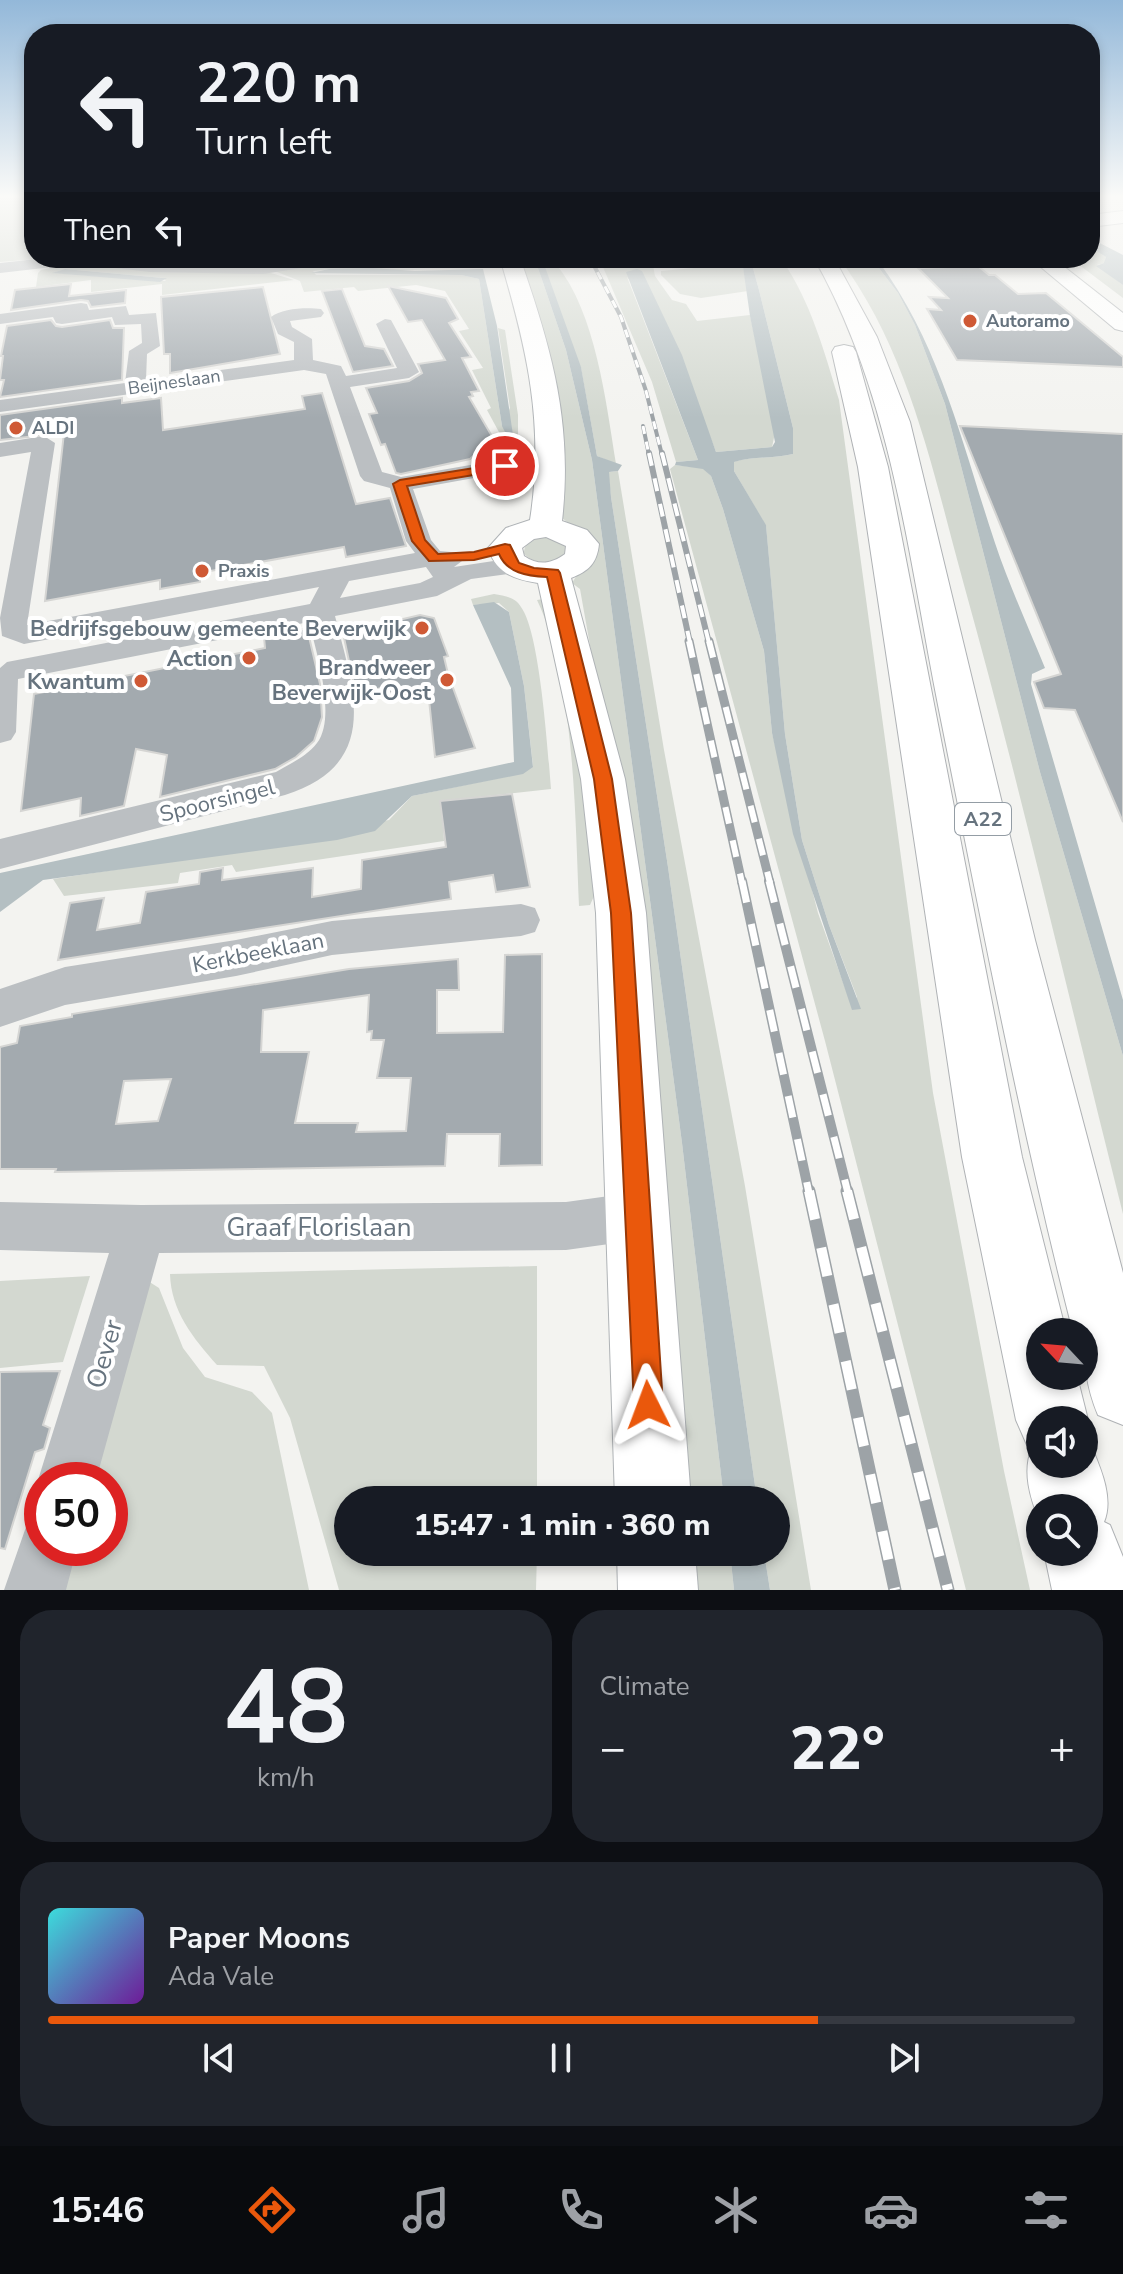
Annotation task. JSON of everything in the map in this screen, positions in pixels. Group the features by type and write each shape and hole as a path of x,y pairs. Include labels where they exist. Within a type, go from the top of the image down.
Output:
{"main road":[{"path":"513,270 538,357 547,408 552,485 529,553 603,779 621,913 652,1486"},
{"name":"A22","path":"805,270 839,336 855,387 873,467 992,1157 1029,1318"},
{"name":"A22","path":"831,270 858,317 879,366 896,422 1010,940 1078,1228 1123,1390"},
{"path":"1055,270 1123,324"},
{"path":"1060,270 1066,279"},
{"path":"657,1566 658,1590"},
{"path":"1086,1566 1092,1590"}],"street":[{"path":"0,319 62,312 62,319 120,310 121,321 150,317 151,346 138,351 135,387"},
{"path":"315,313 280,317 284,330 303,339 304,364 334,370 372,476 400,484 505,466"},
{"path":"338,383 409,372 385,324"},
{"name":"Beijneslaan","path":"0,406 304,364"},
{"path":"0,450 44,443 12,631"},
{"path":"400,484 419,541 442,568"},
{"path":"12,631 339,575 442,568 480,569 529,553"},
{"path":"7,675 427,590 442,568"},
{"path":"320,610 339,575"},
{"name":"Spoorsingel","path":"0,854 285,782 310,768 334,744 343,718 320,610"},
{"path":"0,732 7,675 30,650 30,641 12,631"},
{"name":"Kerkbeeklaan","path":"0,1008 65,986 236,958 332,938 521,920"},
{"name":"Graaf Florislaan","path":"0,1226 141,1229 566,1226 638,1216"},
{"name":"Oever","path":"72,1462 141,1229"},
{"path":"35,1590 42,1566"}],"shaded area":[{"path":"41,270 61,270 53,273 166,281 163,278 78,270 262,270 294,280 162,295 162,284 91,292 91,280 36,287"},
{"path":"79,270 167,278 160,282 52,273"},
{"path":"273,270 319,270 313,271 316,275 461,275 479,279 502,426 510,408 498,328 505,330 518,415 518,457 513,458 487,410 491,408 472,370 483,368 459,331 469,329 445,291 416,285 304,292 300,281"},
{"path":"324,270 483,270 497,326 514,442 510,442 502,426 479,279 461,275 311,273"},
{"path":"521,270 539,270 566,350 592,460 682,1143 722,1486 678,1486 584,653 591,651 580,589 572,583 577,575 572,526 562,518"},
{"path":"539,270 560,270 570,284 590,332 616,464 597,456 581,368"},
{"path":"539,270 546,270 581,367 597,456 622,465 618,471 609,472 611,497 668,867 755,1486 722,1486 682,1143 592,460 566,350"},
{"path":"604,270 654,270 672,300 686,304 697,321 750,315 775,433 772,447 716,452 669,329 627,277 698,460 676,462 652,382"},
{"path":"743,270 754,270 759,290 793,428 793,454 734,462 734,471 766,525 785,734 802,840 829,925 861,1009 852,1010 793,834 772,733 764,651 723,509 711,476 703,469 675,465 676,462 698,460 626,272 642,271 682,355 716,452 772,447 775,442"},
{"path":"744,270 748,291 701,298 680,294 661,275 661,271"},
{"path":"754,270 788,270 809,310 839,400 933,1093 1004,1471 1030,1590 966,1590 825,1041 670,469 675,465 703,468 711,476 723,509 764,651 772,733 818,913 853,1010 857,997 829,925 802,840 785,734 766,526 734,471 733,462 793,454 793,428"},
{"path":"847,270 881,270 898,293 915,325 945,404 1040,772 1123,1056 1123,1214 1006,742 930,457 902,374 863,295"},
{"path":"881,270 884,270 900,294 934,362 1000,559 1045,668 1032,674 1031,684 1123,1000 1123,1056 1040,772 945,404 915,325 898,293"},
{"path":"1086,270 1104,270 1123,285 1123,298"},
{"path":"1102,270 1123,270 1123,285"},
{"path":"618,471 664,750 745,1186 811,1590 770,1590 766,1566 790,1566 790,1486 755,1486 668,867 608,472"},
{"path":"542,537 565,543 568,548 564,558 538,562 524,554 527,544"},
{"path":"494,594 516,601 528,621 542,694 551,789 441,801 444,841 236,872 232,865 180,873 178,883 64,896 53,879 153,864 389,820 412,796 523,773 533,766 524,686 509,612 499,603 473,605 471,599"},
{"path":"543,599 581,757 595,894 590,905 579,906 571,750 559,669 550,632 537,600"},
{"path":"494,602 509,612 524,686 533,767 523,774 412,796 375,831 337,840 43,880 0,912 0,873 514,762 511,688 473,605"},
{"path":"537,1266 537,1486 334,1486 334,1566 537,1566 536,1590 339,1590 290,1418 264,1366 217,1365 179,1312 170,1274"},
{"path":"90,1276 63,1362 0,1368 0,1281"},
{"path":"148,1281 159,1288 183,1348 205,1377 252,1392 272,1413 309,1590 64,1590 70,1566 128,1566 128,1462 99,1462"},
{"path":"685,1566 731,1566 734,1590 687,1590"},
{"path":"731,1566 766,1566 770,1590 734,1590"}],"building":[{"path":"920,270 983,270 995,275 1018,294 1046,293 1123,357 1123,367 957,360 927,309 941,310 929,297 948,298"},
{"path":"71,284 69,296 126,290 125,303 91,307 88,301 81,300 11,310 15,290"},
{"path":"388,286 446,298 458,319 449,323 471,357 462,358 479,391 471,392 473,396 469,397 493,438 470,459 401,474 396,473 385,444 381,445 369,414 377,413 366,388 409,381 422,373 418,364 445,360 422,320 408,322"},
{"path":"263,287 280,354 170,373 170,354 164,354 161,297"},
{"path":"342,289 365,346 384,349 393,366 353,372 322,291"},
{"path":"51,320 62,327 110,320 113,328 124,328 122,380 0,397 4,380 0,380 1,356 7,326"},
{"path":"322,393 356,504 390,498 406,546 346,557 344,547 199,573 200,582 160,589 160,580 45,601 64,433 0,440 0,415 122,398 122,403 161,398 163,430 305,409 302,396"},
{"path":"960,426 1123,434 1123,822 1075,710 1044,708 1034,682 1061,674"},
{"path":"420,615 434,618 448,656 444,657 448,674 475,748 435,757 428,690 388,693 386,687 356,694 343,633"},
{"path":"307,628 320,684 322,717 314,741 296,757 275,769 160,797 167,755 136,749 124,806 80,816 81,798 21,811 34,694 265,648 264,637"},
{"path":"512,794 530,887 496,892 493,875 449,882 451,899 58,960 70,903 104,898 97,930 140,923 146,892 199,884 200,872 223,868 222,880 313,868 312,897 361,889 362,860 446,847 440,801"},
{"path":"542,954 542,1165 499,1166 500,1134 447,1134 445,1166 55,1172 56,1169 0,1169 0,1047 17,1043 20,1026 72,1017 72,1014 349,969 458,959 459,990 437,990 437,1033 503,1032 505,955","holes":["369,995 367,1032 372,1031 371,1040 384,1040 377,1078 411,1078 406,1131 356,1132 358,1123 295,1123 309,1052 261,1052 263,1010","171,1079 158,1121 116,1124 124,1081"]},
{"path":"60,1371 43,1425 50,1428 44,1449 35,1452 32,1462 24,1462 24,1488 5,1549 0,1548 0,1372"}],"railway":[{"path":"596,270 621,317 646,391 662,455"},
{"path":"643,426 649,455"},
{"path":"649,453 690,643"},
{"path":"662,453 709,643"},
{"path":"689,641 742,883"},
{"path":"709,641 770,883"},
{"path":"742,881 809,1193"},
{"path":"769,881 848,1193"},
{"path":"809,1191 895,1590"},
{"path":"847,1191 948,1590"}],"place":[{"name":"Autoramo","path":"970,321"},
{"name":"ALDI","path":"16,428"},
{"name":"Praxis","path":"202,571"},
{"name":"Bedrijfsgebouw gemeente Beverwijk","path":"422,628"},
{"name":"Action","path":"249,658"},
{"name":"Brandweer Beverwijk-Oost","path":"447,680"},
{"name":"Kwantum","path":"141,681"}],"route":[{"path":"505,466 400,484 419,541 434,558 474,556 505,548 506,557 514,566 532,572 553,573 603,779 621,913 648,1405"}]}
